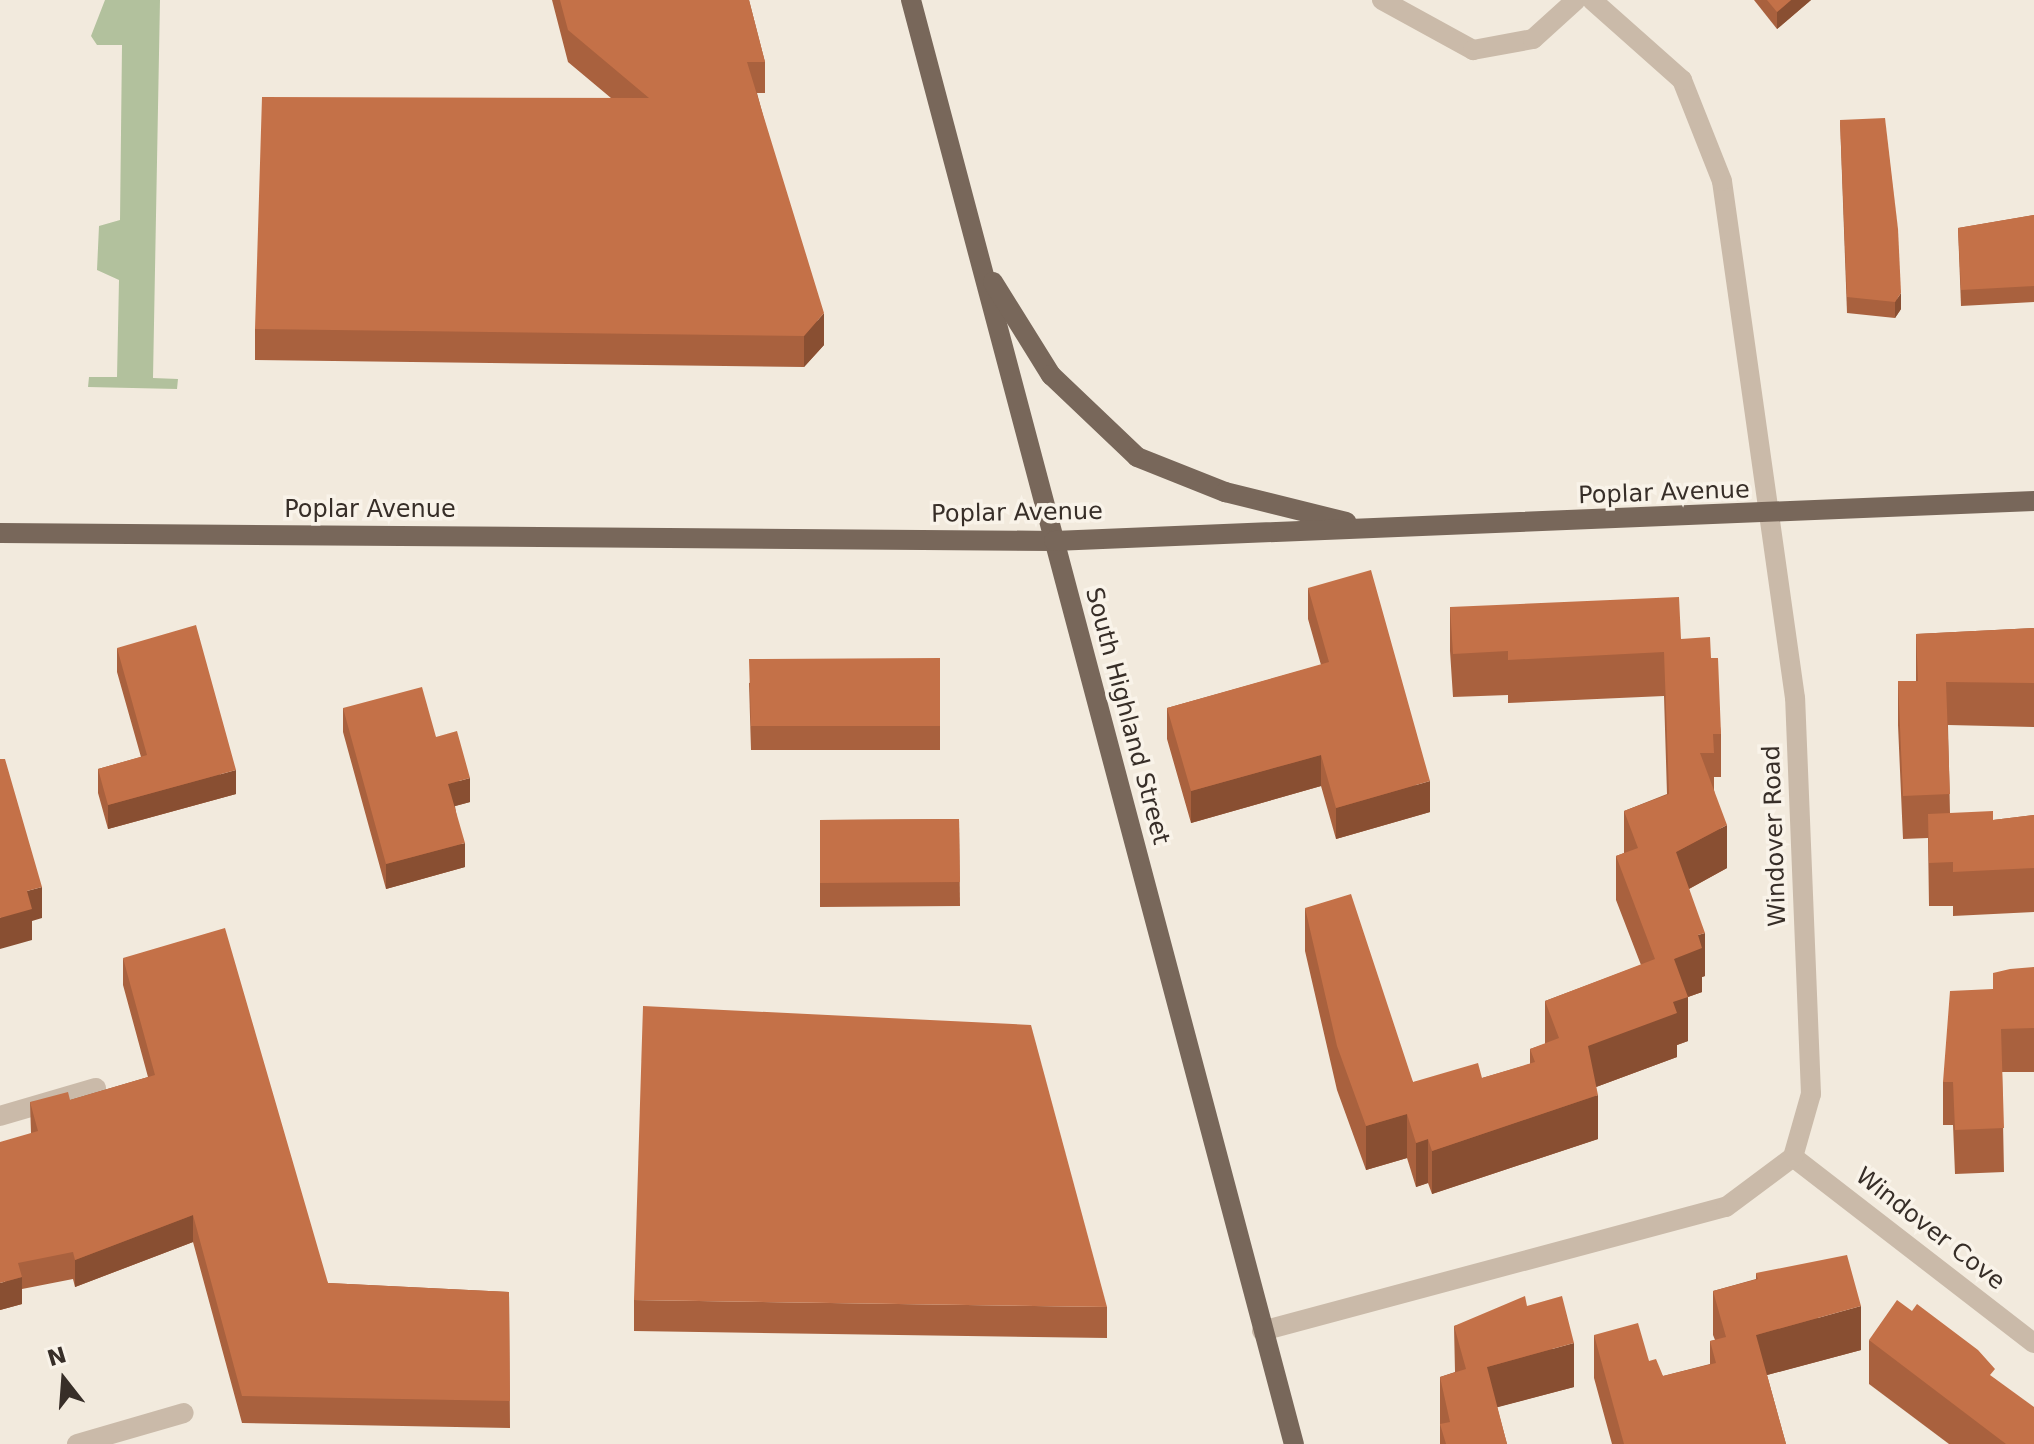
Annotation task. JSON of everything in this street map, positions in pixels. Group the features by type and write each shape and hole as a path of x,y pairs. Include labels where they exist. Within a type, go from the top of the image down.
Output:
{"main road":[{"name":"South Highland Street","path":"911,0 1294,1444"},
{"path":"976,244 1051,375 1137,457 1225,492 1369,528"},
{"name":"Poplar Avenue","path":"0,533 1054,541 1771,516 2034,501"}],"street":[{"path":"1382,0 1473,50 1533,39 1576,0"},
{"name":"Windover Road","path":"1592,0 1682,80 1714,149 1771,516 1795,698 1811,1094 1793,1157"},
{"path":"0,1116 96,1088"},
{"path":"1262,1331 1726,1207 1793,1157"},
{"name":"Windover Cove","path":"1793,1157 2034,1343"},
{"path":"77,1444 184,1413"}],"green space":[{"path":"105,0 160,0 153,378 178,379 177,389 88,387 89,377 117,377 119,280 97,270 99,226 120,220 122,45 97,45 91,36"}],"building":[{"path":"560,0 749,0 765,62 747,62 824,313 804,336 255,329 262,97 649,98 568,30"},
{"path":"1767,0 1791,0 1777,12"},
{"path":"1885,118 1898,229 1901,293 1895,302 1847,297 1840,120"},
{"path":"2034,215 2034,286 1961,290 1958,228"},
{"path":"1371,570 1430,781 1336,808 1321,755 1191,791 1167,708 1329,662 1308,588"},
{"path":"1679,597 1681,639 1710,637 1711,658 1718,658 1721,734 1713,734 1714,753 1700,753 1727,825 1676,852 1705,933 1698,935 1702,948 1674,959 1688,997 1673,1002 1677,1013 1588,1046 1598,1095 1432,1151 1428,1139 1416,1143 1407,1114 1366,1126 1337,1046 1305,908 1351,894 1413,1082 1478,1063 1482,1078 1535,1062 1530,1049 1559,1038 1545,1001 1655,959 1616,856 1638,848 1624,811 1669,794 1664,652 1508,660 1508,651 1453,654 1450,607"},
{"path":"196,625 236,770 108,805 98,769 147,755 117,648"},
{"path":"2034,628 2034,683 1946,682 1950,794 1903,796 1898,681 1918,681 1916,634"},
{"path":"940,658 940,726 751,726 749,659"},
{"path":"422,687 436,737 457,731 470,778 448,784 465,843 386,864 343,708"},
{"path":"0,759 5,759 42,887 27,891 32,909 0,918"},
{"path":"1993,811 1993,820 2034,815 2034,868 1953,872 1953,862 1929,863 1928,814"},
{"path":"959,819 960,882 820,883 820,820"},
{"path":"225,928 328,1283 509,1292 510,1401 242,1396 193,1215 75,1260 73,1252 18,1263 22,1277 0,1283 0,1142 38,1131 30,1102 68,1092 70,1100 155,1075 123,958"},
{"path":"2034,967 2034,1028 2001,1029 2004,1128 1955,1130 1953,1082 1943,1082 1950,991 1993,989 1993,973"},
{"path":"643,1006 1031,1025 1107,1307 634,1300"},
{"path":"1847,1255 1861,1306 1756,1335 1786,1444 1624,1444 1594,1335 1638,1323 1649,1361 1656,1359 1663,1376 1716,1363 1710,1341 1726,1337 1713,1291 1758,1279 1756,1273"},
{"path":"1525,1296 1527,1306 1562,1296 1574,1343 1487,1367 1507,1444 1446,1444 1440,1424 1450,1422 1440,1377 1466,1369 1454,1326"},
{"path":"1897,1300 1912,1311 1917,1304 1978,1350 1995,1369 1990,1375 2034,1407 2034,1444 2006,1444 1869,1340"}]}
